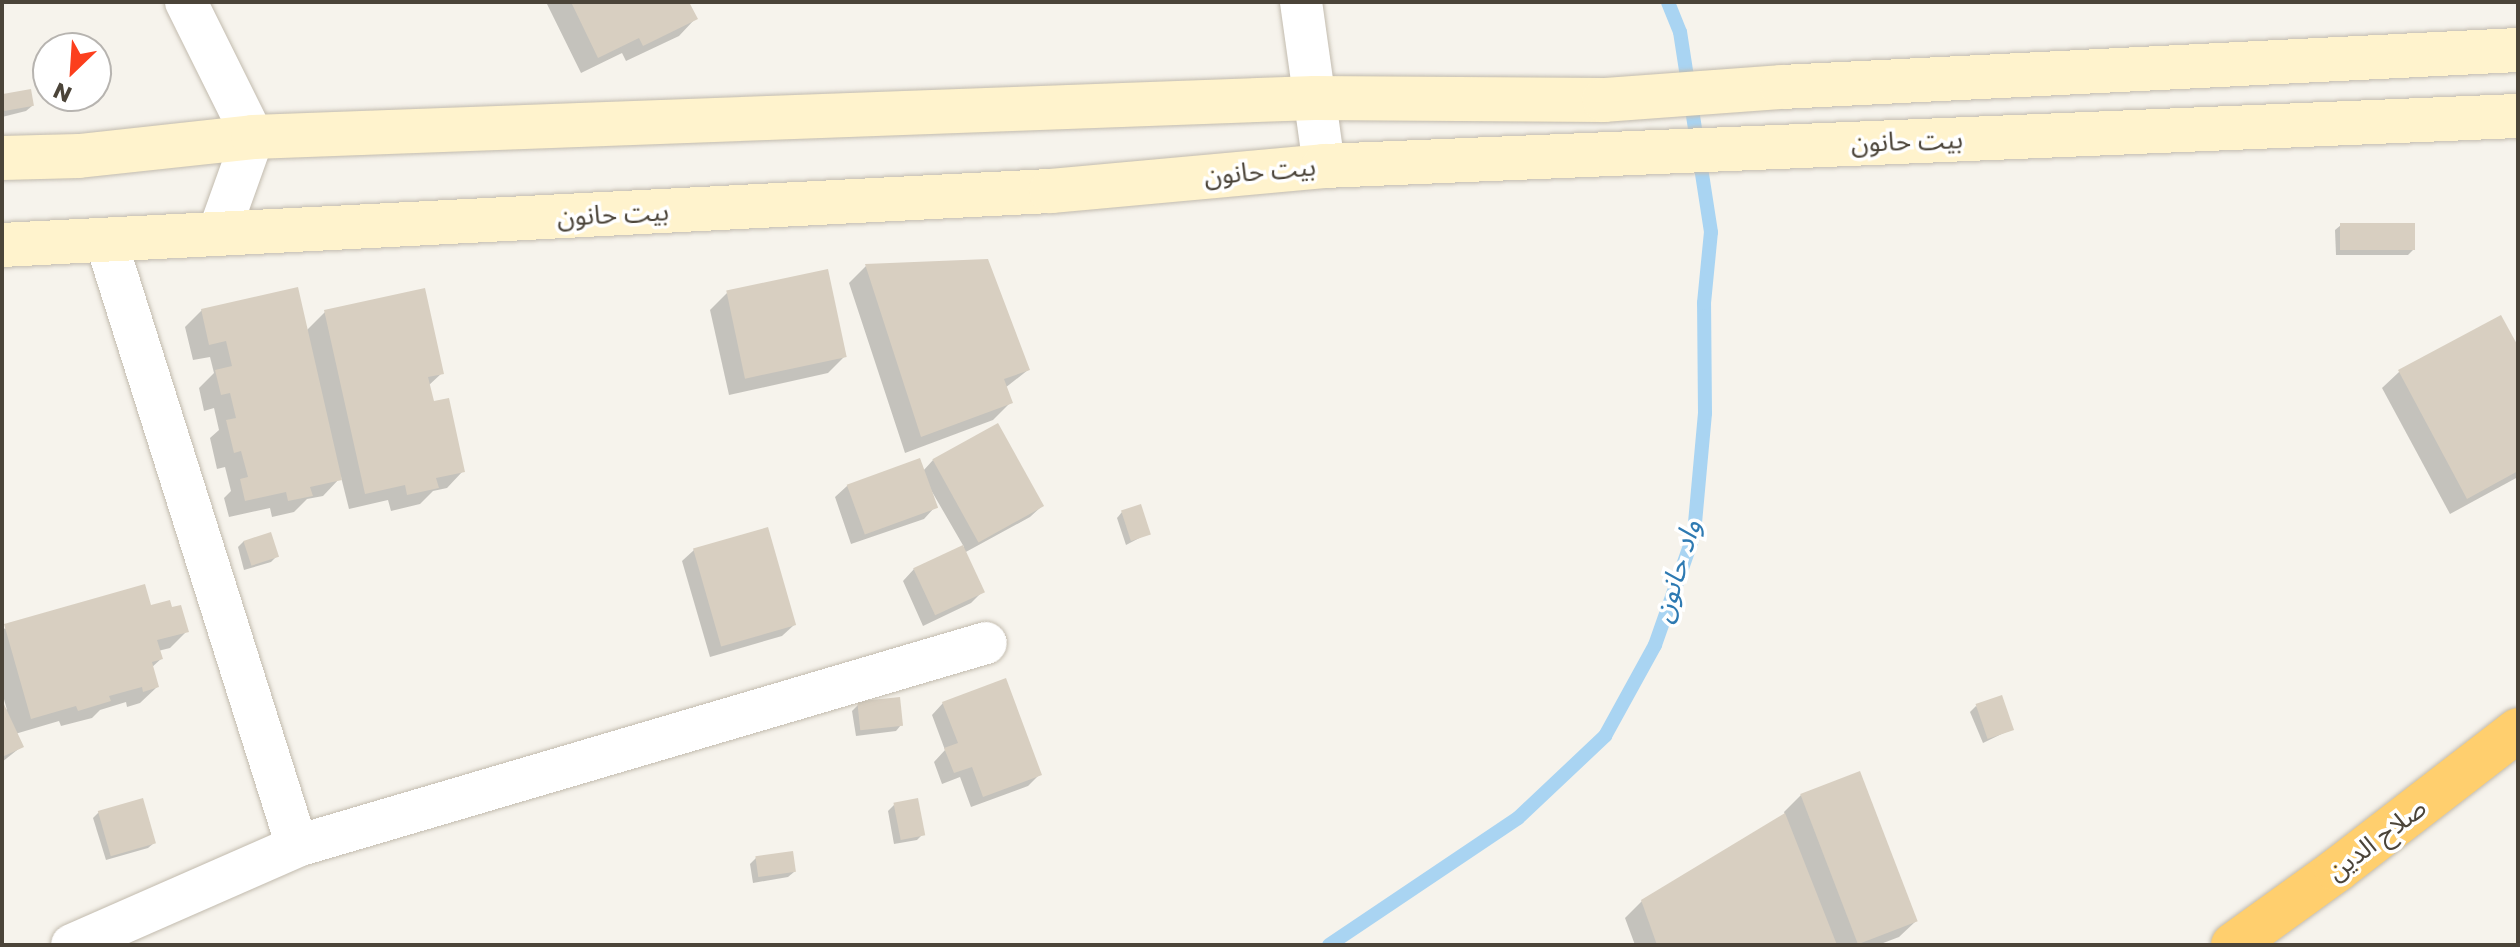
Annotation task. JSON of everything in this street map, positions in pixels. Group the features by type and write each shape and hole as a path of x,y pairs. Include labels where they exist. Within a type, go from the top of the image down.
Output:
{"highway":[{"name":"صلاح الدين","path":"2233,945 2337,870 2518,730"}],"main road":[{"path":"2,158 79,156 253,137 1314,98 1604,100 1782,87 2518,50"},
{"name":"بيت حانون","path":"2,245 1035,192 1324,166 2518,116"}],"street":[{"path":"186,2 253,137 218,235"},
{"path":"1301,2 1324,166"},
{"path":"106,241 297,846"},
{"path":"72,945 297,846 986,643"}],"building":[{"path":"571,2 689,2 698,19 643,46 639,38 598,58"},
{"path":"31,89 32,106 4,111 2,94"},
{"path":"2340,223 2415,223 2415,250 2340,250"},
{"path":"988,259 1030,370 1004,379 1013,403 921,437 865,264"},
{"path":"828,269 847,357 745,379 726,291"},
{"path":"298,287 342,480 310,487 313,496 288,501 286,492 245,501 240,479 248,477 241,451 234,453 226,420 236,418 230,393 221,395 215,370 232,366 226,341 209,345 201,309"},
{"path":"425,288 444,374 428,377 434,401 449,398 465,472 436,478 439,488 407,495 405,485 365,494 324,310"},
{"path":"2501,315 2518,346 2518,471 2467,499 2398,370"},
{"path":"998,423 1044,506 978,542 932,459"},
{"path":"920,458 938,508 865,534 847,485"},
{"path":"1141,504 1151,534 1131,541 1121,510"},
{"path":"768,527 796,625 721,647 693,548"},
{"path":"271,532 279,557 251,566 243,541"},
{"path":"963,545 985,592 935,615 913,568"},
{"path":"145,584 151,605 170,600 172,607 181,605 189,632 157,640 163,659 152,662 159,687 143,692 142,687 109,696 111,701 78,711 76,706 31,719 4,624"},
{"path":"1006,678 1042,775 983,797 972,767 954,773 944,748 958,743 942,702"},
{"path":"2002,695 2014,730 1988,739 1976,704"},
{"path":"900,697 903,726 860,730 857,701"},
{"path":"2,700 24,747 2,757"},
{"path":"1860,771 1918,921 1858,944 1800,794"},
{"path":"143,798 156,843 111,856 98,811"},
{"path":"918,798 925,835 901,840 893,803"},
{"path":"1785,813 1837,945 1657,945 1641,900"},
{"path":"793,851 796,872 758,877 755,856"}],"waterway":[{"name":"واد حانون","path":"1329,945 1518,818 1605,736 1655,645 1694,534 1705,413 1704,303 1711,232 1680,32 1668,2"}]}
